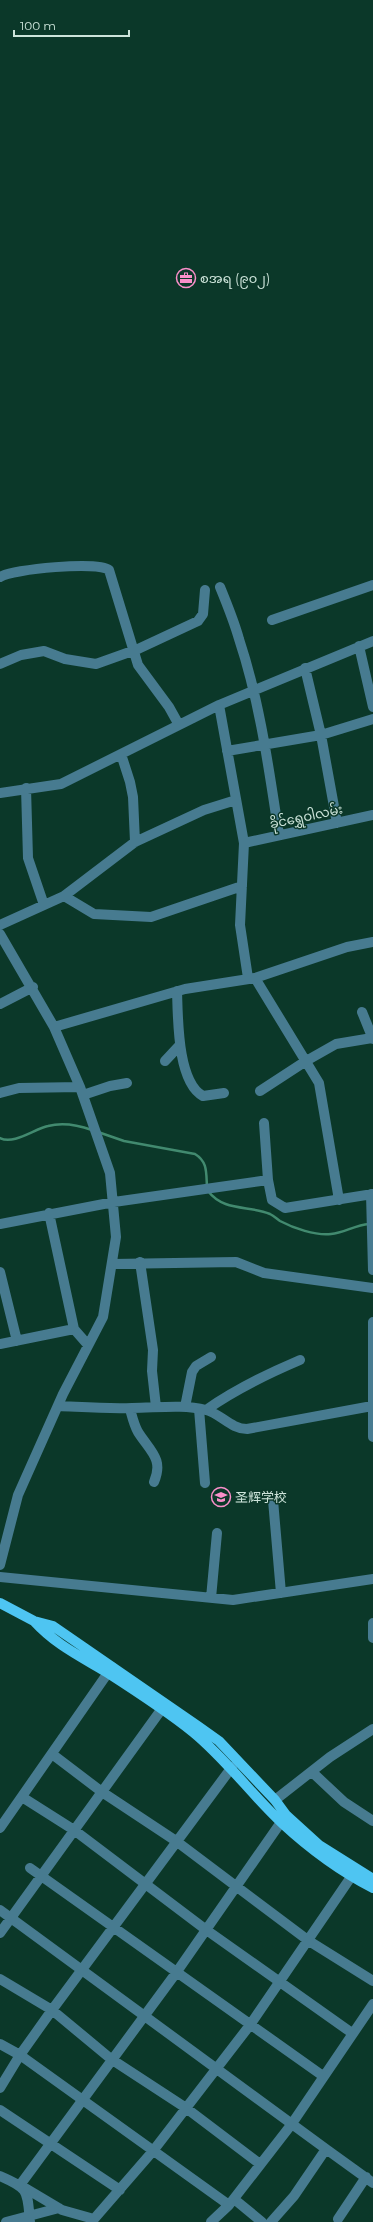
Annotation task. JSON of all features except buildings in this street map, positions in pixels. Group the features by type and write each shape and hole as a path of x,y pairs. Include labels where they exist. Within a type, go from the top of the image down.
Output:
{"main road":[{"path":"0,1603 34,1621 53,1626 161,1710 192,1731 232,1767 314,1850 351,1877 373,1885"},
{"path":"111,1670 218,1742 275,1800 284,1819 373,1885"}],"street":[{"path":"0,577 15,571 105,566 111,573 138,665 169,707 179,725"},
{"path":"272,620 373,585"},
{"path":"220,587 240,639 264,745 279,835"},
{"path":"0,664 21,655 44,651 65,659 96,664 134,650 198,621 203,614 205,590"},
{"path":"0,792 61,784 219,705 373,641"},
{"path":"359,646 373,707"},
{"path":"305,668 321,735 337,823"},
{"path":"219,705 244,843 240,926 251,978 319,1083 339,1200"},
{"path":"228,751 321,735 373,719"},
{"path":"121,754 133,797 135,842"},
{"path":"26,788 28,858 44,905"},
{"path":"0,925 64,896 135,842 204,810 236,800"},
{"name":"ခိုင်ရွှေဝါလမ်း","path":"244,843 373,815"},
{"path":"64,896 94,914 151,917 242,886"},
{"path":"0,934 33,987 54,1027 82,1091 110,1173 114,1202 116,1237 113,1264 103,1317 58,1406 18,1496 3,1546 0,1565"},
{"path":"54,1027 177,991 251,978 347,947 373,942"},
{"path":"0,1004 33,987"},
{"path":"177,991 179,1046 190,1079 199,1094 203,1096 224,1093"},
{"path":"260,1091 306,1061 336,1044 373,1039 362,1012"},
{"path":"165,1061 179,1046"},
{"path":"0,1093 19,1088 82,1091 127,1083"},
{"path":"264,1123 268,1180 272,1200 285,1208 372,1194 373,1270"},
{"path":"0,1224 114,1202 268,1180"},
{"path":"49,1214 74,1329 88,1345"},
{"path":"113,1264 140,1262 236,1262 264,1273 373,1288"},
{"path":"140,1262 153,1350 152,1371 156,1407"},
{"path":"0,1272 17,1341"},
{"path":"373,1322 373,1437"},
{"path":"0,1344 74,1329"},
{"path":"185,1407 192,1372 196,1366 211,1357"},
{"path":"202,1409 239,1388 300,1360"},
{"path":"58,1406 130,1408 185,1407 202,1409 221,1416 234,1426 247,1429 372,1406"},
{"path":"130,1408 136,1428 156,1459 159,1471 154,1482"},
{"path":"202,1409 205,1483"},
{"path":"273,1500 281,1593"},
{"path":"211,1598 217,1533"},
{"path":"0,1577 233,1600 373,1579"},
{"path":"373,1623 373,1638"},
{"path":"0,1828 111,1670"},
{"path":"0,1933 161,1710"},
{"path":"275,1800 330,1757 373,1729"},
{"path":"52,1754 102,1792 176,1841 236,1884 309,1941 373,1981"},
{"path":"0,2088 20,2055 52,2010 232,1767"},
{"path":"312,1772 344,1802 373,1821"},
{"path":"22,1797 74,1830 144,1885 352,2033"},
{"path":"20,2184 176,1973 236,1884 284,1819"},
{"path":"30,1868 323,2076"},
{"path":"0,2176 20,2184 59,2208 94,2219 153,2151 216,2067 250,2025 309,1941 351,1877"},
{"path":"0,1910 83,1970 143,2016 216,2067 291,2125 369,2180 338,2218"},
{"path":"0,1979 52,2010 112,2059 186,2108 260,2164"},
{"path":"211,2222 231,2202 291,2125 373,2004"},
{"path":"0,2044 20,2055 153,2151 262,2222"},
{"path":"0,2110 120,2190"},
{"path":"271,2222 294,2196 326,2149"},
{"path":"20,2184 26,2193 30,2219"},
{"path":"6,2222 30,2219 59,2208"}],"waterway":[{"path":"0,1138 11,1140 42,1128 59,1124 76,1125 92,1130"},
{"path":"98,1132 124,1141 195,1154 199,1157 206,1168 207,1187"},
{"path":"208,1191 214,1198 221,1202 237,1207 262,1211 291,1226 312,1233 336,1233 369,1224"}],"place":[{"name":"စအရ (၉၀၂)","path":"186,278"},
{"name":"圣辉学校","path":"221,1497"}]}
